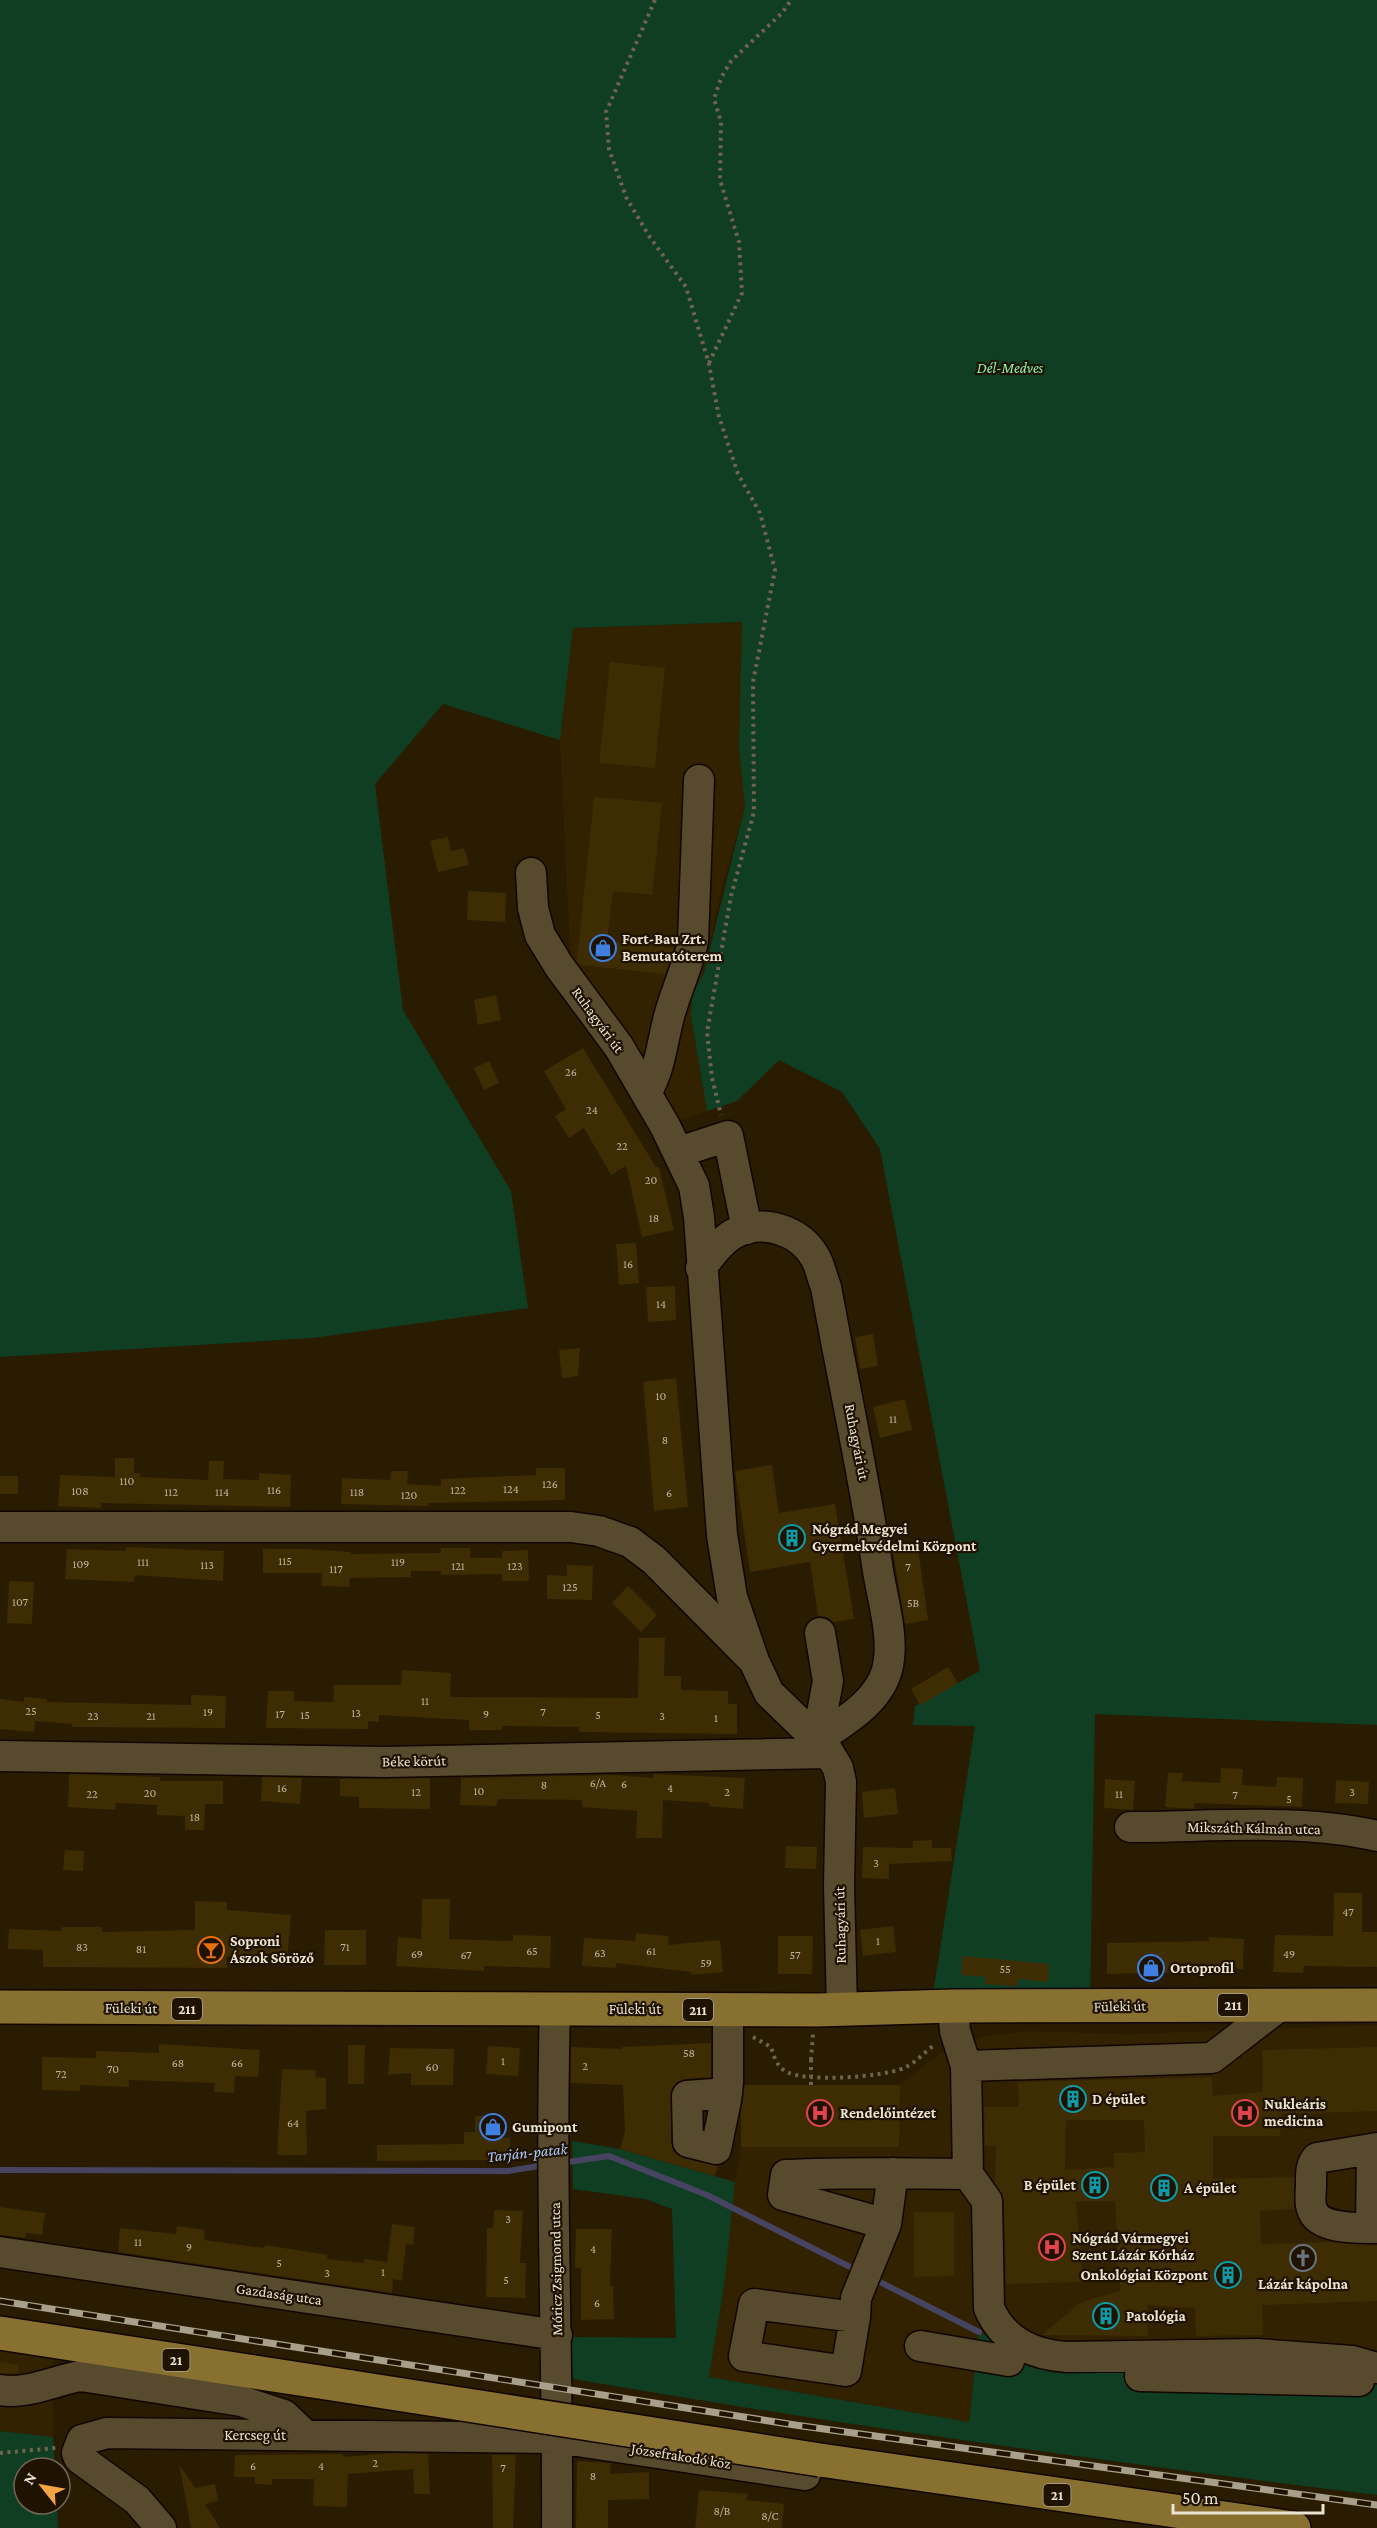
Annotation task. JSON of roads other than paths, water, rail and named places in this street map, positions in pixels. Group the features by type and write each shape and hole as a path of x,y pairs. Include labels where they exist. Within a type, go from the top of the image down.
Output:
{"main road":[{"name":"Füleki út","path":"0,2007 842,2010 953,2006 1377,2005"},
{"name":"21","path":"0,2333 352,2387 813,2467 1294,2528"}],"street":[{"path":"646,1093 656,1075 670,1014 689,961 693,941 699,780"},
{"name":"Ruhagyári út","path":"531,873 533,908 540,935 559,966 618,1047 679,1152 694,1186 699,1217 701,1268 726,1566 732,1596 754,1661 769,1694 823,1746 838,1768 841,1782 839,1886 842,2010"},
{"path":"679,1152 728,1136 747,1229"},
{"name":"Ruhagyári út","path":"701,1268 721,1243 736,1232 763,1227 786,1231 797,1237 815,1257 826,1287 869,1501 885,1613 887,1669 881,1685 866,1704 823,1746"},
{"path":"0,1527 571,1527 599,1531 630,1542 654,1560 754,1661"},
{"path":"820,1633 828,1682 823,1746"},
{"name":"Béke körút","path":"0,1756 384,1762 823,1746"},
{"name":"Mikszáth Kálmán utca","path":"1130,1827 1294,1827 1354,1830 1377,1836"},
{"path":"966,2066 1212,2058 1282,2004"},
{"path":"953,2006 955,2031 966,2066 968,2174 987,2201 989,2308 1009,2361"},
{"name":"Móricz Zsigmond utca","path":"555,2009 553,2138 557,2335 557,2528"},
{"path":"727,2093 729,2010"},
{"path":"1375,2149 1374,2228 1342,2227 1314,2214 1311,2206 1311,2169 1314,2161 1321,2157 1375,2149"},
{"path":"855,2308 886,2224 893,2173"},
{"path":"886,2224 783,2195 786,2175 968,2174"},
{"name":"Gazdaság utca","path":"0,2252 557,2335"},
{"path":"995,2323 1023,2346 1043,2356 1257,2354 1352,2361 1368,2374"},
{"path":"920,2346 1009,2361 1020,2367 1056,2374 1368,2374"},
{"path":"0,2390 32,2388 56,2379 81,2376 241,2401 284,2415 305,2435"},
{"name":"Kercseg út","path":"161,2528 137,2500 79,2458 77,2453 82,2440 108,2433 557,2438"},
{"name":"Józsefrakodó köz","path":"557,2438 813,2467"}],"waterway":[{"name":"Tarján-patak","path":"561,2163 609,2156 707,2195 858,2271"},
{"name":"Tarján-patak","path":"0,2170 508,2171 545,2165"},
{"name":"Tarján-patak","path":"872,2278 979,2332"}],"railway":[{"path":"0,2301 795,2425 1377,2505"}],"place":[{"name":"Fort-Bau Zrt. Bemutatóterem","path":"603,948"},
{"name":"Nógrád Megyei Gyermekvédelmi Központ","path":"792,1538"},
{"name":"Soproni Ászok Söröző","path":"211,1950"},
{"name":"Ortoprofil","path":"1151,1968"},
{"name":"D épület","path":"1073,2099"},
{"name":"Rendelőintézet","path":"820,2113"},
{"name":"Nukleáris medicina","path":"1245,2113"},
{"name":"Gumipont","path":"493,2127"},
{"name":"B épület","path":"1095,2185"},
{"name":"A épület","path":"1164,2188"},
{"name":"Nógrád Vármegyei Szent Lázár Kórház","path":"1052,2247"},
{"name":"Lázár kápolna","path":"1303,2258"},
{"name":"Onkológiai Központ","path":"1228,2275"},
{"name":"Patológia","path":"1106,2316"}],"park label":[{"name":"Dél-Medves","path":"1010,368"}]}
